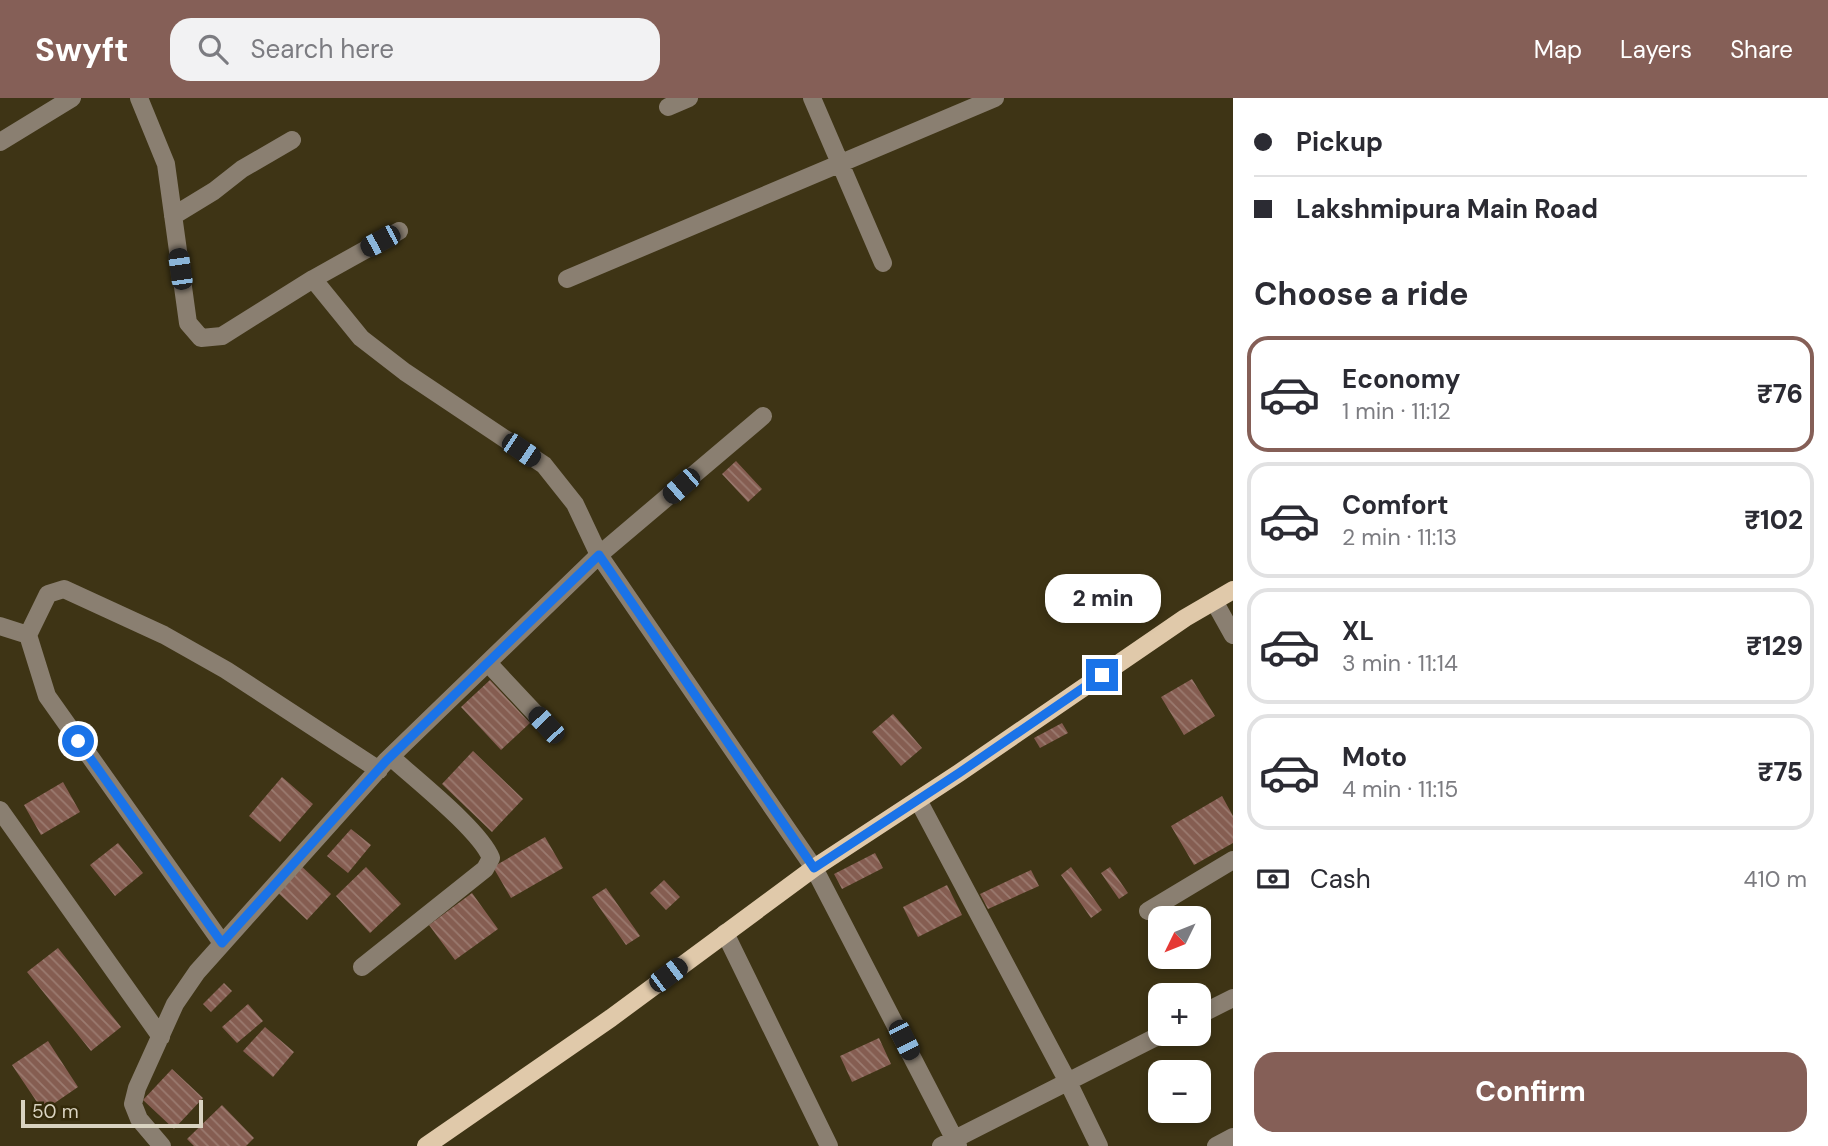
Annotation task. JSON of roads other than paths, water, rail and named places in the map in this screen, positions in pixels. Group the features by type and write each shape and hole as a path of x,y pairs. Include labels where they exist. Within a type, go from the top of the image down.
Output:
{"main road":[{"path":"428,1146 611,1018 814,868 1185,618 1233,590"}],"street":[{"path":"0,142 72,98"},
{"path":"139,98 166,164 188,323 201,338 222,336 313,279 399,230"},
{"path":"668,107 689,98"},
{"path":"812,98 883,263"},
{"path":"567,279 995,98"},
{"path":"173,216 214,191 242,169 292,140"},
{"path":"313,279 361,338 405,372 544,466 575,504 599,555 814,868 951,1144 1148,1041"},
{"path":"162,1146 139,1119 133,1104 137,1088 175,1004 197,972 385,763 599,555 763,416"},
{"path":"222,943 47,696 28,635 48,594 64,589 164,635 226,670 385,763 473,833 487,848 491,858 485,869 362,967"},
{"path":"1214,601 1233,635"},
{"path":"0,626 28,635"},
{"path":"488,663 546,725"},
{"path":"918,800 1068,1082 1098,1146"},
{"path":"0,810 161,1037"},
{"path":"1156,906 1233,860"},
{"path":"725,933 829,1146"},
{"path":"1211,1010 1233,998"},
{"path":"1216,1146 1233,1137"}]}
